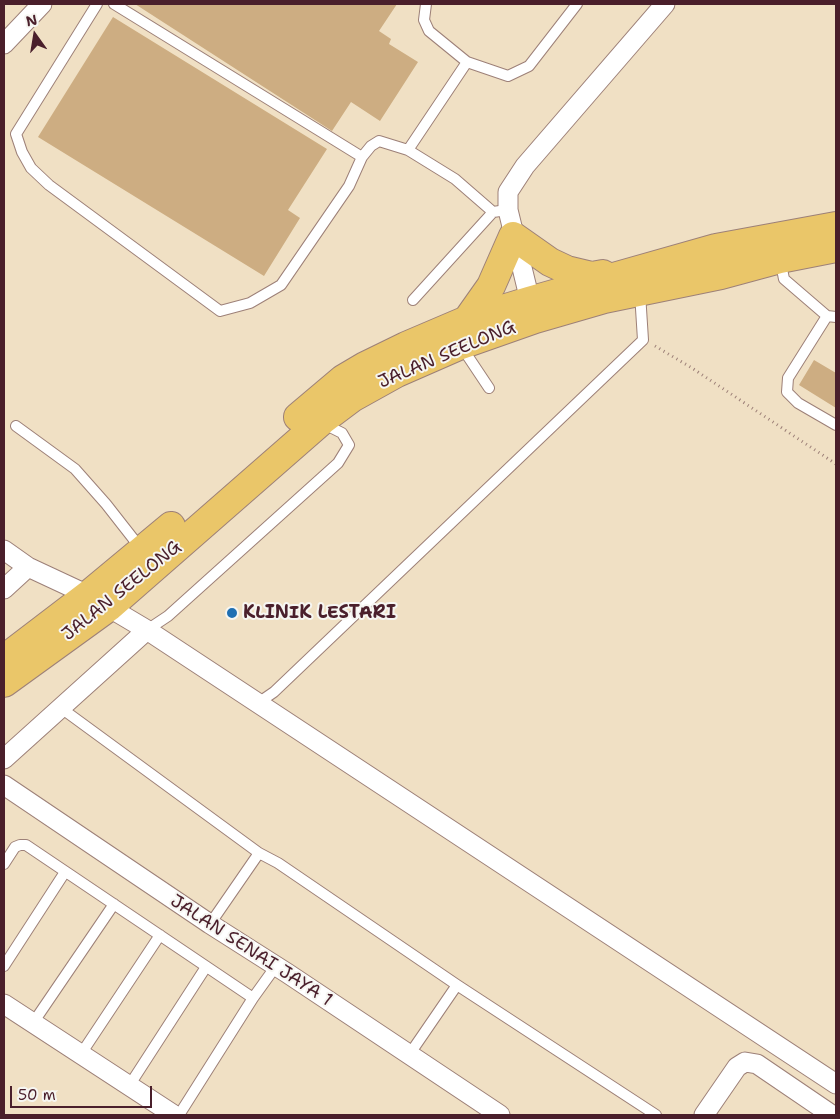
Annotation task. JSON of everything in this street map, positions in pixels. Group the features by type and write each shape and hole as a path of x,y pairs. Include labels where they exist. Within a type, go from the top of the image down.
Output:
{"main road":[{"path":"505,219 550,262 586,276 666,262"},
{"path":"464,332 491,286 505,219"},
{"name":"JALAN SEELONG","path":"4,659 98,601 143,550 343,379 406,346 464,332 666,262 716,248 836,226"},
{"name":"JALAN SEELONG","path":"532,310 640,292 721,275 780,259 836,248"},
{"name":"JALAN SEELONG","path":"4,682 98,601 320,422 352,398 464,332"}],"street":[{"path":"4,44 42,4"},
{"path":"532,310 505,219 508,192 525,166 665,4"},
{"path":"4,550 28,567 98,601 147,630 836,1084"},
{"path":"4,590 28,567"},
{"path":"4,760 147,630"},
{"name":"JALAN SENAI JAYA 1","path":"4,785 210,924 500,1115"},
{"path":"4,1004 174,1115"},
{"path":"704,1115 737,1067 745,1062 757,1064 832,1115"}],"lane":[{"path":"97,4 16,134 22,152 31,168 49,185 220,311 250,303 281,285 349,186 362,157 371,146 379,142 408,150 455,179 505,219 413,300"},
{"path":"114,4 362,157"},
{"path":"426,4 424,20 429,31 467,62 508,76 529,66 577,4"},
{"path":"408,150 467,62"},
{"path":"780,259 784,279 831,317 788,378 787,392 798,403 836,425"},
{"path":"258,703 274,692 643,340 640,292"},
{"path":"464,332 489,388"},
{"path":"147,630 168,616 338,463 349,445 342,433 320,422"},
{"path":"16,426 75,469 143,550"},
{"path":"61,708 259,852 278,863 457,986 656,1115"},
{"path":"4,864 15,847 26,845 254,998"},
{"path":"210,924 259,852"},
{"path":"4,966 65,872"},
{"path":"34,1023 114,904"},
{"path":"81,1054 160,935"},
{"path":"179,1115 276,966"},
{"path":"130,1086 206,967"},
{"path":"409,1055 457,986"}],"path":[{"path":"643,340 692,368 836,464"}],"building":[{"path":"135,4 397,4 379,31 391,39 389,44 418,62 380,121 351,102 332,131"},
{"path":"113,17 327,149 288,210 300,218 264,276 38,137"},
{"path":"814,360 836,373 836,408 799,385"}],"place":[{"name":"KLINIK LESTARI","path":"232,613"}]}
